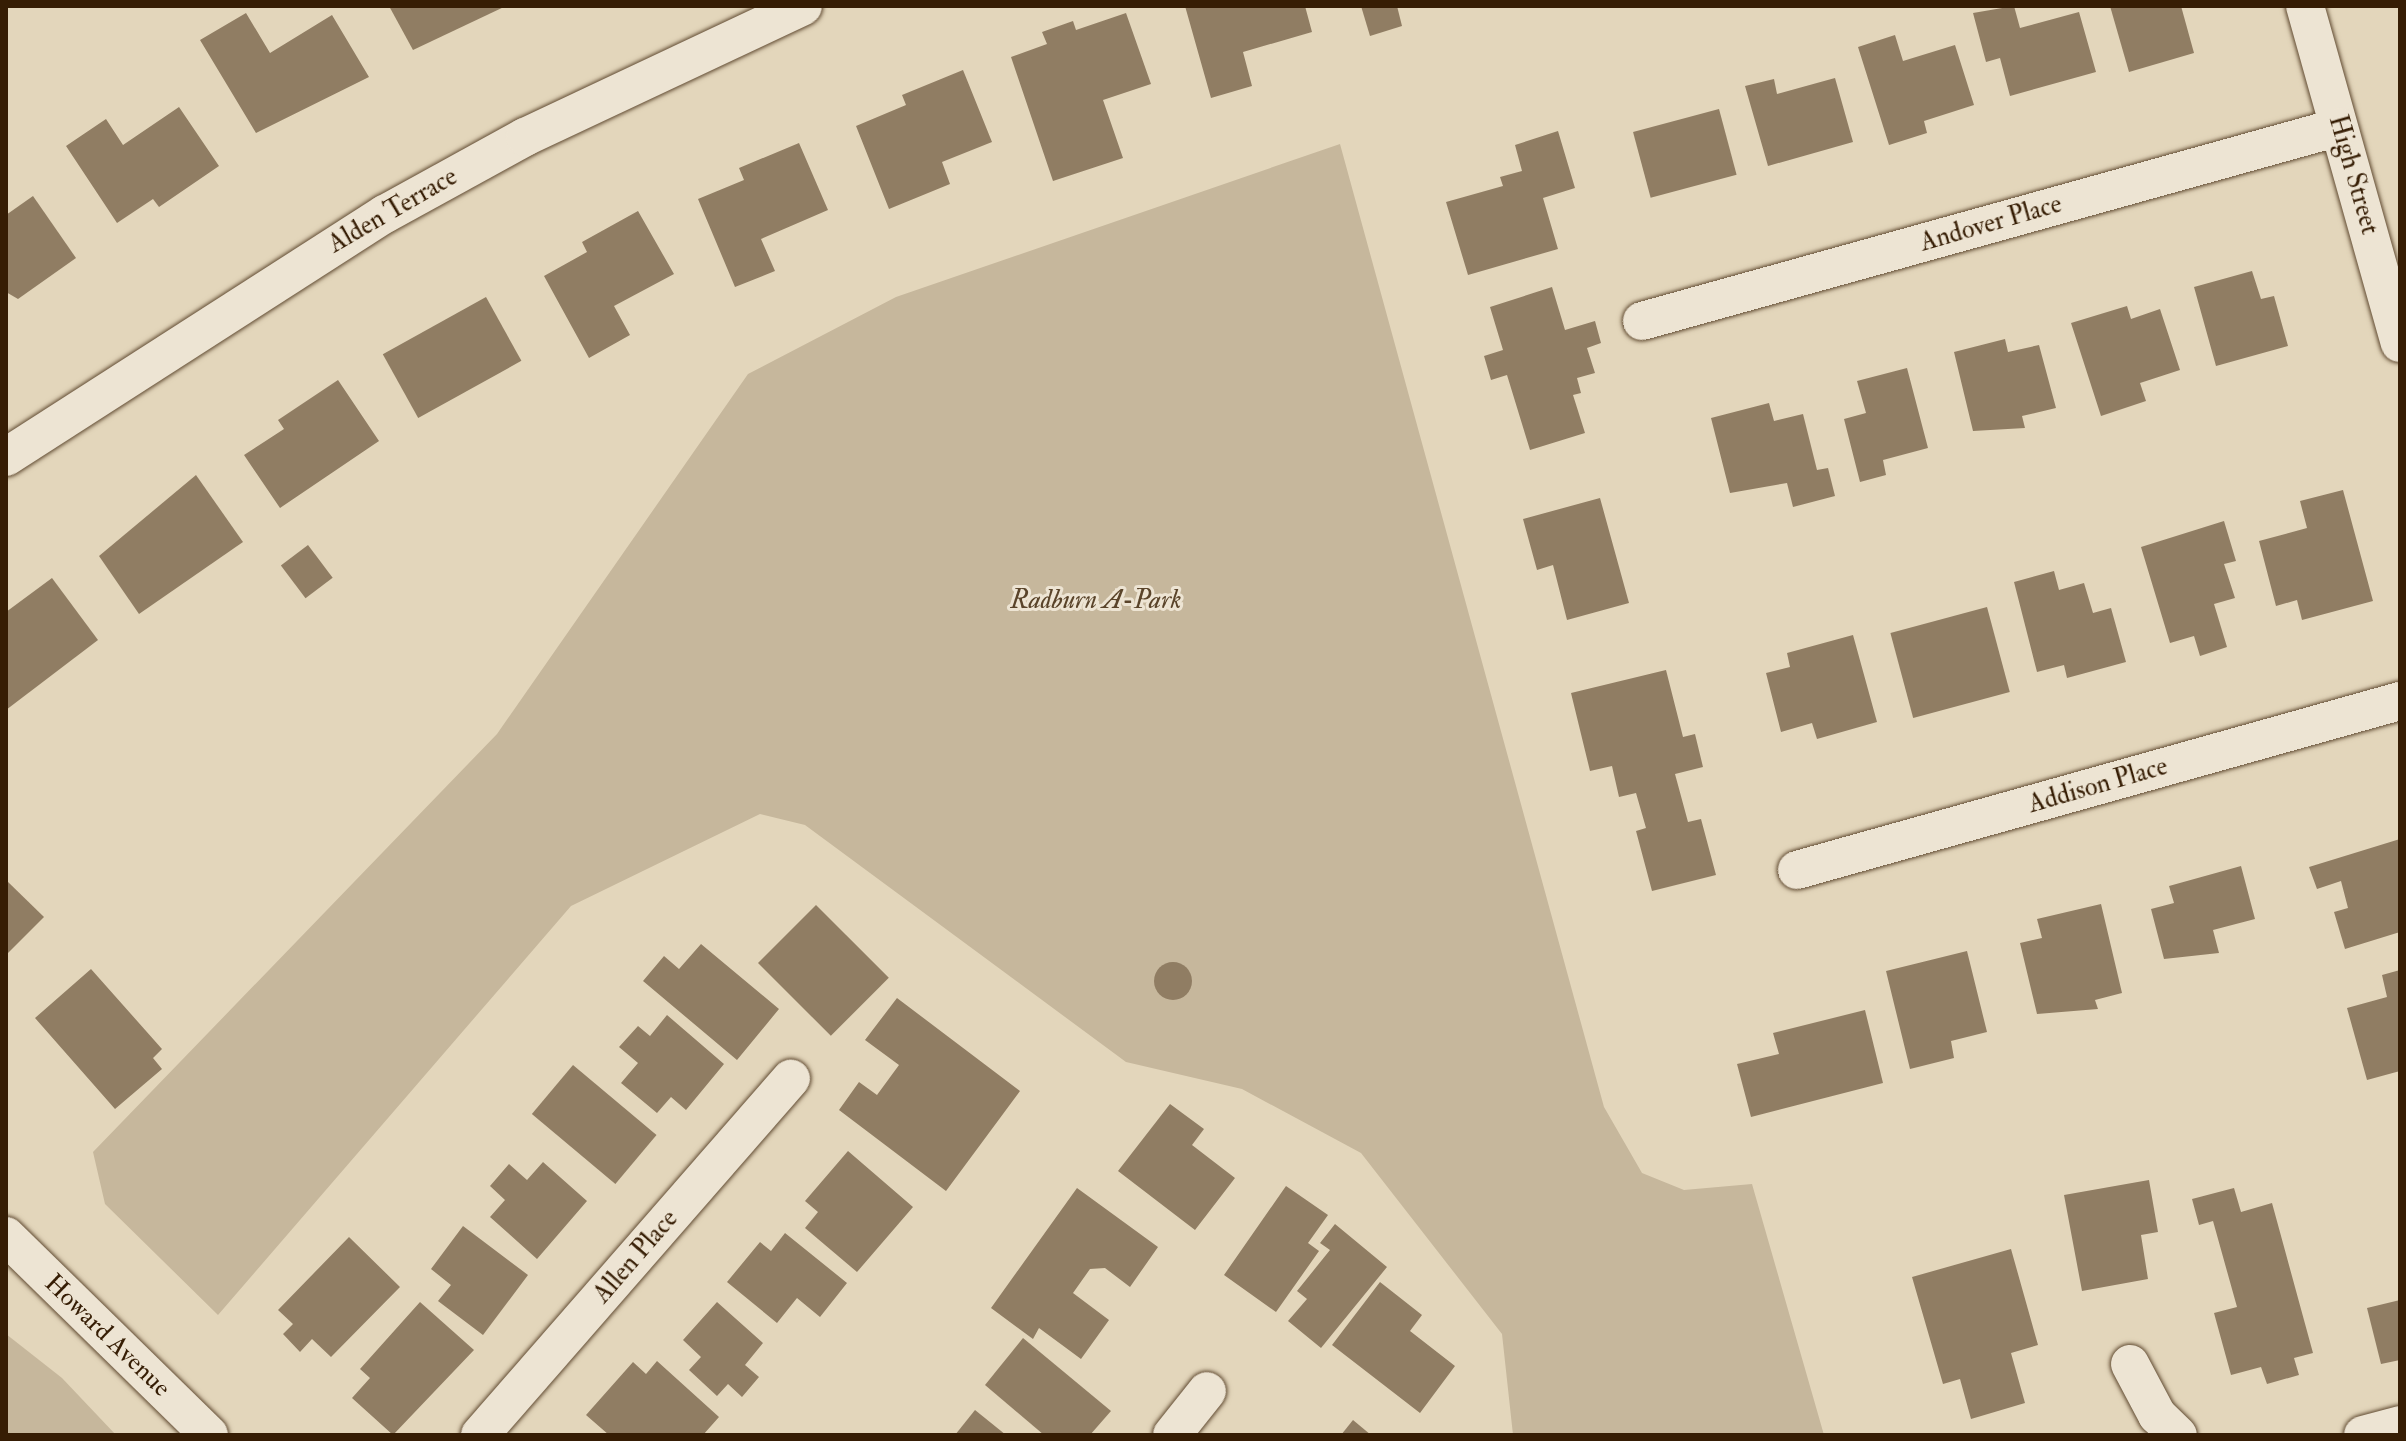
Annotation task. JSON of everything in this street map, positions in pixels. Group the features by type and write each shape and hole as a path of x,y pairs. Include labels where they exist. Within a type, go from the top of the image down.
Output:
{"street":[{"name":"Alden Terrace","path":"6,457 385,214 525,137 803,6"},
{"name":"High Street","path":"2305,6 2400,343"},
{"name":"Andover Place","path":"1642,321 2339,127"},
{"name":"Addison Place","path":"1797,870 2400,701"},
{"name":"Allen Place","path":"480,1435 791,1079"},
{"name":"Howard Avenue","path":"6,1236 209,1435"},
{"path":"2130,1364 2157,1415 2178,1435"},
{"path":"1172,1435 1207,1391"},
{"path":"2363,1435 2400,1425"}],"green space":[{"name":"Radburn A-Park","path":"1340,144 1604,1107 1642,1173 1684,1190 1752,1184 1824,1435 1513,1435 1502,1334 1361,1153 1242,1089 1126,1062 805,825 760,814 571,906 218,1315 105,1204 93,1152 497,734 748,374 896,297"},
{"path":"6,1334 62,1378 116,1435 6,1435"}],"building":[{"path":"389,6 506,6 413,50"},
{"path":"1185,6 1305,6 1312,32 1243,52 1252,86 1211,98"},
{"path":"1361,6 1397,6 1402,26 1370,36"},
{"path":"2014,6 2020,28 2079,12 2096,72 2010,96 2000,58 1986,62 1973,13"},
{"path":"2110,6 2181,6 2194,53 2129,72"},
{"path":"246,13 270,53 332,15 369,77 256,133 200,40"},
{"path":"1126,13 1151,84 1103,100 1123,158 1053,181 1011,57 1047,44 1042,32 1073,21 1076,30"},
{"path":"1895,35 1903,61 1955,45 1974,105 1924,121 1927,133 1889,145 1858,47"},
{"path":"963,70 992,142 942,162 950,184 889,209 856,126 906,105 902,95"},
{"path":"1835,78 1853,142 1768,166 1745,86 1774,79 1777,94"},
{"path":"179,107 219,166 159,207 153,199 117,223 66,146 106,119 123,145"},
{"path":"1719,109 1737,175 1651,198 1633,132"},
{"path":"1558,131 1575,188 1543,198 1558,249 1468,275 1446,202 1503,186 1500,177 1522,171 1515,145"},
{"path":"799,143 828,210 761,239 775,271 735,287 698,199 744,180 739,168"},
{"path":"33,196 76,258 18,299 6,292 6,215"},
{"path":"638,211 674,274 614,306 630,335 589,358 544,276 587,252 582,242"},
{"path":"2252,271 2261,299 2274,296 2288,346 2216,366 2194,287"},
{"path":"1552,287 1565,330 1595,321 1601,343 1587,348 1595,373 1577,378 1581,393 1573,395 1585,433 1530,450 1507,375 1491,380 1484,356 1503,350 1490,307"},
{"path":"486,297 521,361 418,418 383,354"},
{"path":"2127,306 2131,319 2160,309 2180,370 2140,383 2146,401 2101,416 2071,323"},
{"path":"2005,339 2008,352 2039,345 2056,408 2022,416 2025,428 1973,431 1954,352"},
{"path":"1907,368 1928,448 1883,460 1886,475 1860,482 1844,419 1866,413 1857,381"},
{"path":"338,380 379,441 280,508 244,455 284,429 278,420"},
{"path":"1769,403 1774,421 1803,414 1817,470 1828,468 1835,496 1793,507 1787,483 1730,493 1711,418"},
{"path":"196,475 243,542 139,614 99,556"},
{"path":"2343,490 2373,601 2302,620 2297,600 2276,606 2259,541 2307,528 2300,501"},
{"path":"1600,498 1629,603 1567,620 1553,565 1537,570 1523,519"},
{"path":"2224,521 2236,561 2224,564 2235,598 2214,604 2227,647 2200,656 2194,636 2170,643 2141,547"},
{"path":"308,545 333,578 306,598 281,565"},
{"path":"2054,571 2059,590 2084,583 2093,613 2111,608 2126,662 2067,678 2064,665 2037,672 2014,582"},
{"path":"52,578 98,640 6,710 6,612"},
{"path":"1987,607 2010,692 1913,718 1890,633"},
{"path":"1853,635 1877,722 1817,739 1812,723 1781,732 1766,673 1790,667 1787,653"},
{"path":"1666,670 1683,737 1695,734 1703,767 1675,774 1688,822 1701,819 1716,875 1652,891 1636,831 1646,828 1636,793 1619,797 1612,766 1590,771 1571,693"},
{"path":"2400,839 2400,932 2345,949 2334,912 2348,908 2341,881 2317,889 2309,867"},
{"path":"2241,866 2255,919 2213,930 2219,953 2164,959 2151,909 2174,903 2169,886"},
{"path":"6,880 44,917 6,955"},
{"path":"2101,904 2122,993 2095,1000 2098,1009 2037,1014 2020,943 2042,938 2037,919"},
{"path":"816,905 889,978 831,1036 758,963"},
{"path":"701,944 779,1009 737,1060 643,981 664,956 679,969"},
{"path":"1967,951 1987,1032 1951,1041 1954,1058 1910,1069 1886,971"},
{"path":"1173,962 1186,968 1192,981 1186,994 1173,1000 1160,994 1154,981 1160,968"},
{"path":"91,969 162,1049 153,1058 162,1069 115,1109 35,1018"},
{"path":"2400,970 2400,1071 2367,1080 2347,1008 2387,997 2382,975"},
{"path":"897,998 1020,1091 946,1191 839,1110 859,1082 877,1095 899,1065 865,1040"},
{"path":"1865,1010 1883,1083 1751,1117 1737,1064 1779,1054 1773,1033"},
{"path":"667,1015 724,1064 686,1110 671,1097 657,1113 621,1083 638,1063 619,1047 638,1026 650,1036"},
{"path":"573,1065 656,1135 615,1184 532,1114"},
{"path":"1170,1104 1204,1129 1192,1145 1235,1178 1195,1230 1118,1171"},
{"path":"848,1151 913,1207 857,1272 805,1228 818,1212 805,1201"},
{"path":"543,1162 587,1201 537,1259 490,1217 505,1200 490,1186 509,1164 527,1180"},
{"path":"2149,1180 2158,1232 2141,1235 2148,1279 2082,1291 2064,1195"},
{"path":"1286,1186 1328,1215 1308,1243 1319,1251 1276,1312 1224,1275"},
{"path":"1077,1188 1158,1247 1130,1287 1105,1268 1090,1269 1073,1293 1109,1320 1081,1359 1039,1328 1033,1339 991,1308"},
{"path":"2234,1188 2241,1212 2272,1203 2313,1353 2294,1358 2299,1375 2267,1384 2261,1367 2231,1375 2214,1313 2237,1307 2213,1221 2199,1225 2192,1199"},
{"path":"1335,1224 1387,1267 1321,1348 1288,1321 1307,1299 1297,1291 1330,1250 1320,1243"},
{"path":"463,1226 528,1275 483,1335 438,1301 451,1285 431,1269"},
{"path":"785,1233 847,1283 820,1317 797,1298 777,1323 727,1282 760,1242 771,1251"},
{"path":"349,1237 400,1287 331,1357 312,1339 300,1352 283,1334 293,1324 278,1310"},
{"path":"2011,1249 2038,1345 2011,1353 2025,1403 1971,1419 1960,1379 1943,1384 1912,1277"},
{"path":"1380,1282 1422,1315 1410,1331 1455,1366 1420,1413 1332,1345"},
{"path":"2400,1300 2400,1360 2381,1364 2367,1308"},
{"path":"420,1302 474,1350 393,1435 352,1398 370,1378 360,1369"},
{"path":"717,1302 763,1343 745,1365 759,1377 742,1397 728,1384 717,1396 689,1370 701,1357 683,1340"},
{"path":"1023,1338 1111,1411 1090,1435 1044,1435 985,1385"},
{"path":"657,1361 719,1417 703,1435 609,1435 586,1415 633,1362 646,1374"},
{"path":"975,1410 1006,1435 955,1435"},
{"path":"1353,1420 1371,1435 1341,1435"}]}
